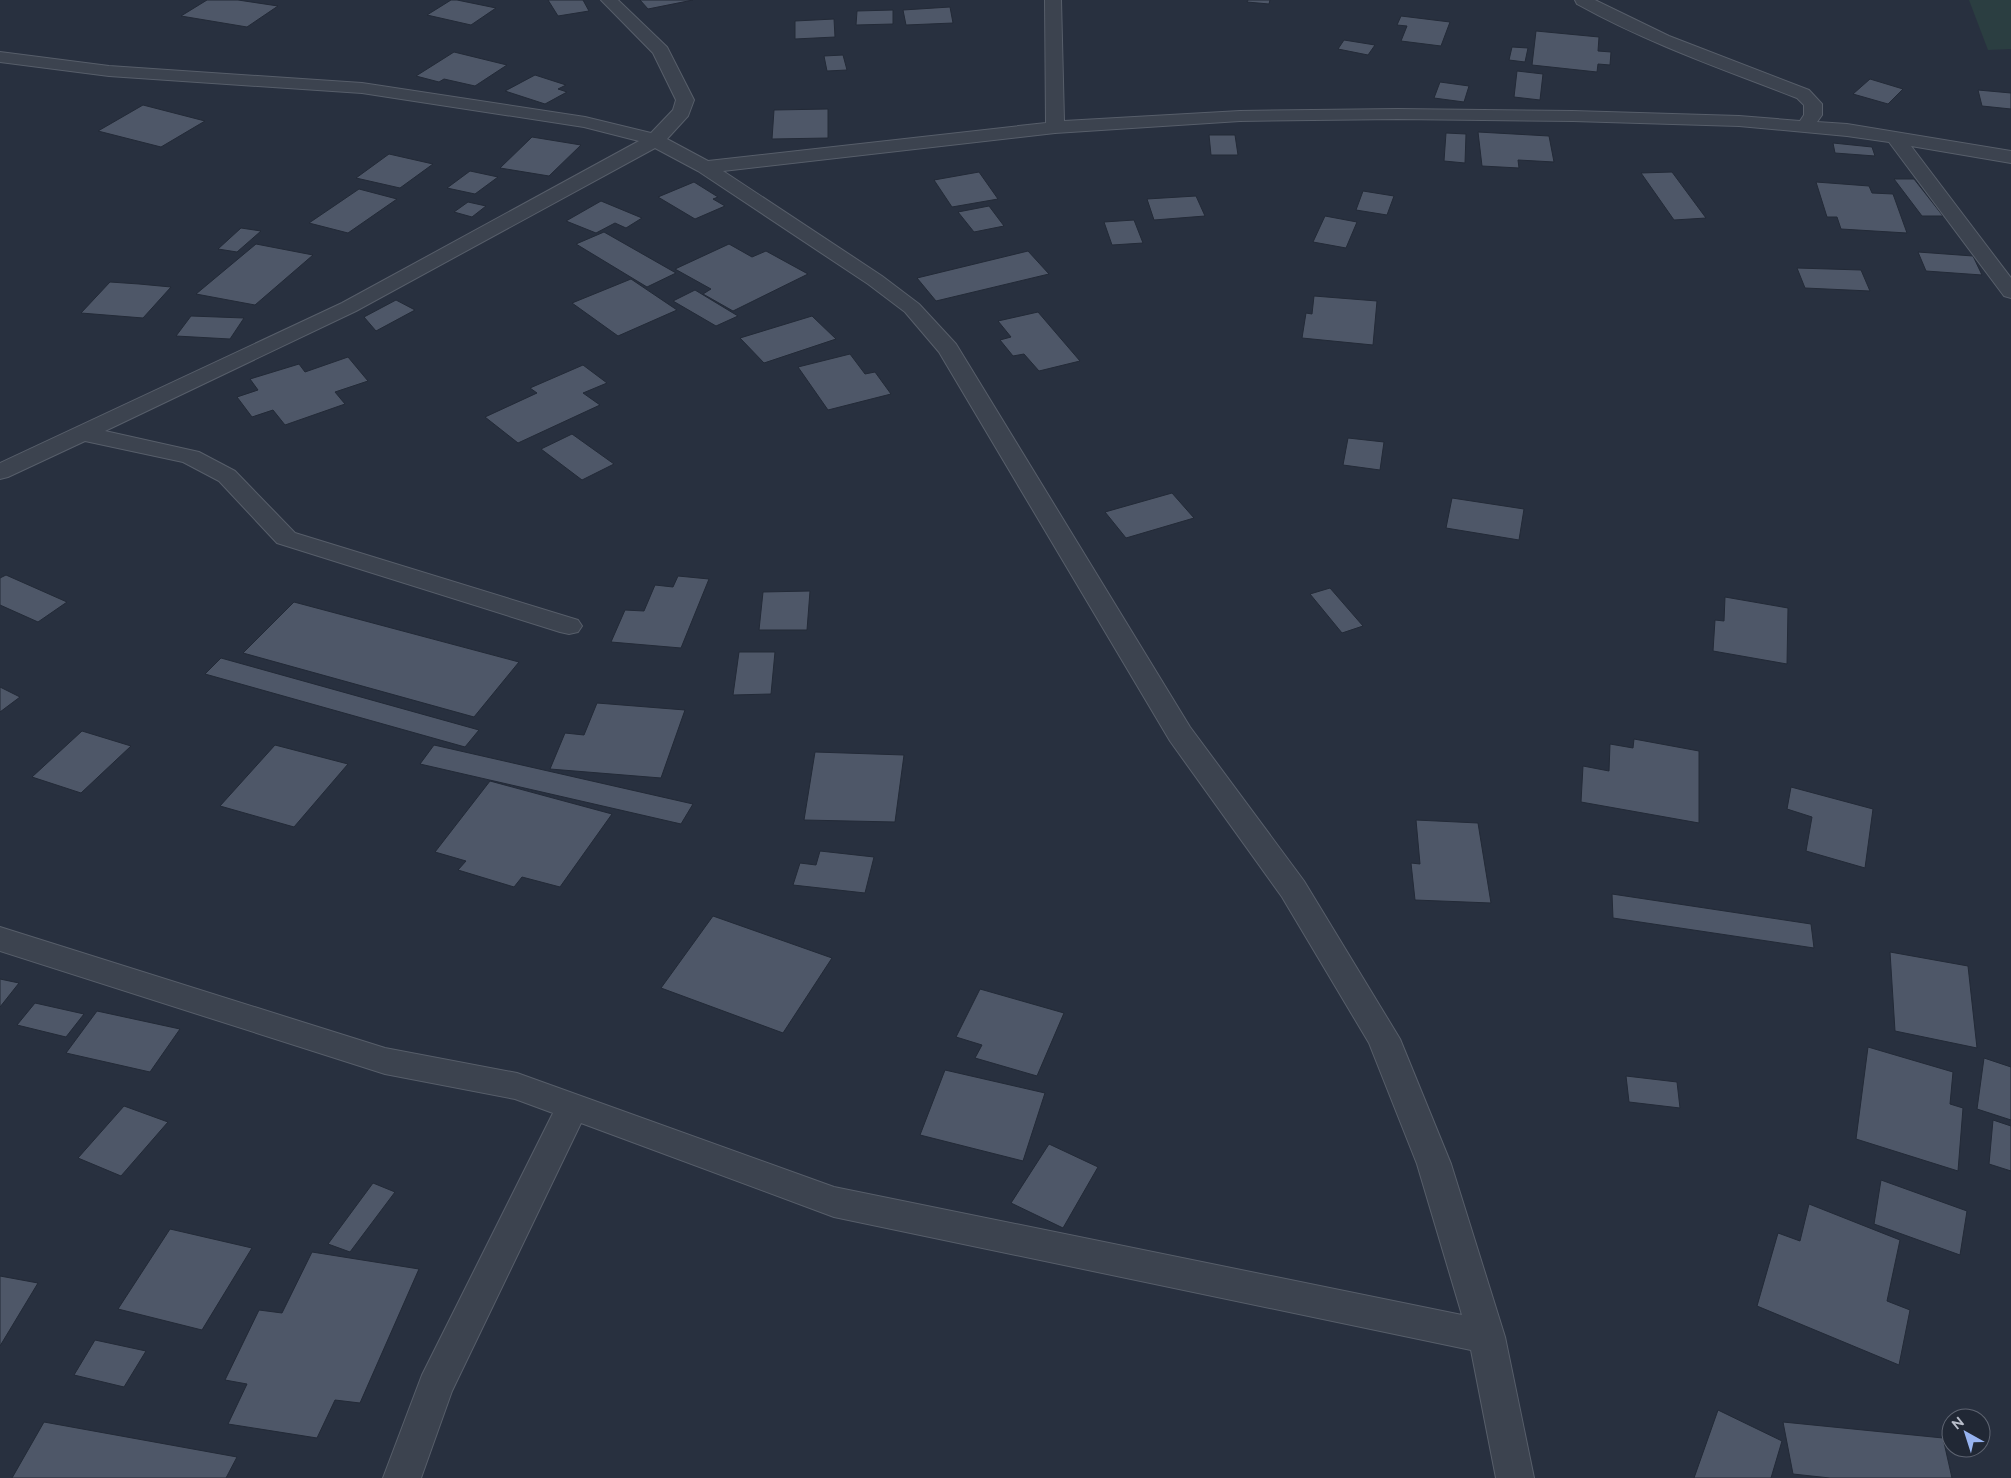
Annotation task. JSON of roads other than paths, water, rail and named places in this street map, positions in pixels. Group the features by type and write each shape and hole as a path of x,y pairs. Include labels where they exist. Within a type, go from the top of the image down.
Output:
{"street":[{"path":"0,472 349,307 655,140 682,112 685,100 661,51 609,0"},
{"path":"1053,0 1055,127"},
{"path":"1583,0 1610,16 1642,31 1803,94 1813,104 1813,115 1805,127"},
{"path":"0,57 109,71 362,88 586,122 655,140 705,167 890,291 912,308 948,348 1180,734 1293,889 1384,1039 1434,1164 1487,1337 1515,1478"},
{"path":"705,167 1055,127 1240,116 1398,114 1573,116 1739,122 1805,127 1895,138 2011,157"},
{"path":"1895,138 2011,292"},
{"path":"82,433 192,457 227,476 286,538 569,626"},
{"path":"0,939 385,1061 517,1086 834,1202 1487,1337"},
{"path":"402,1478 434,1387 573,1106"}]}
